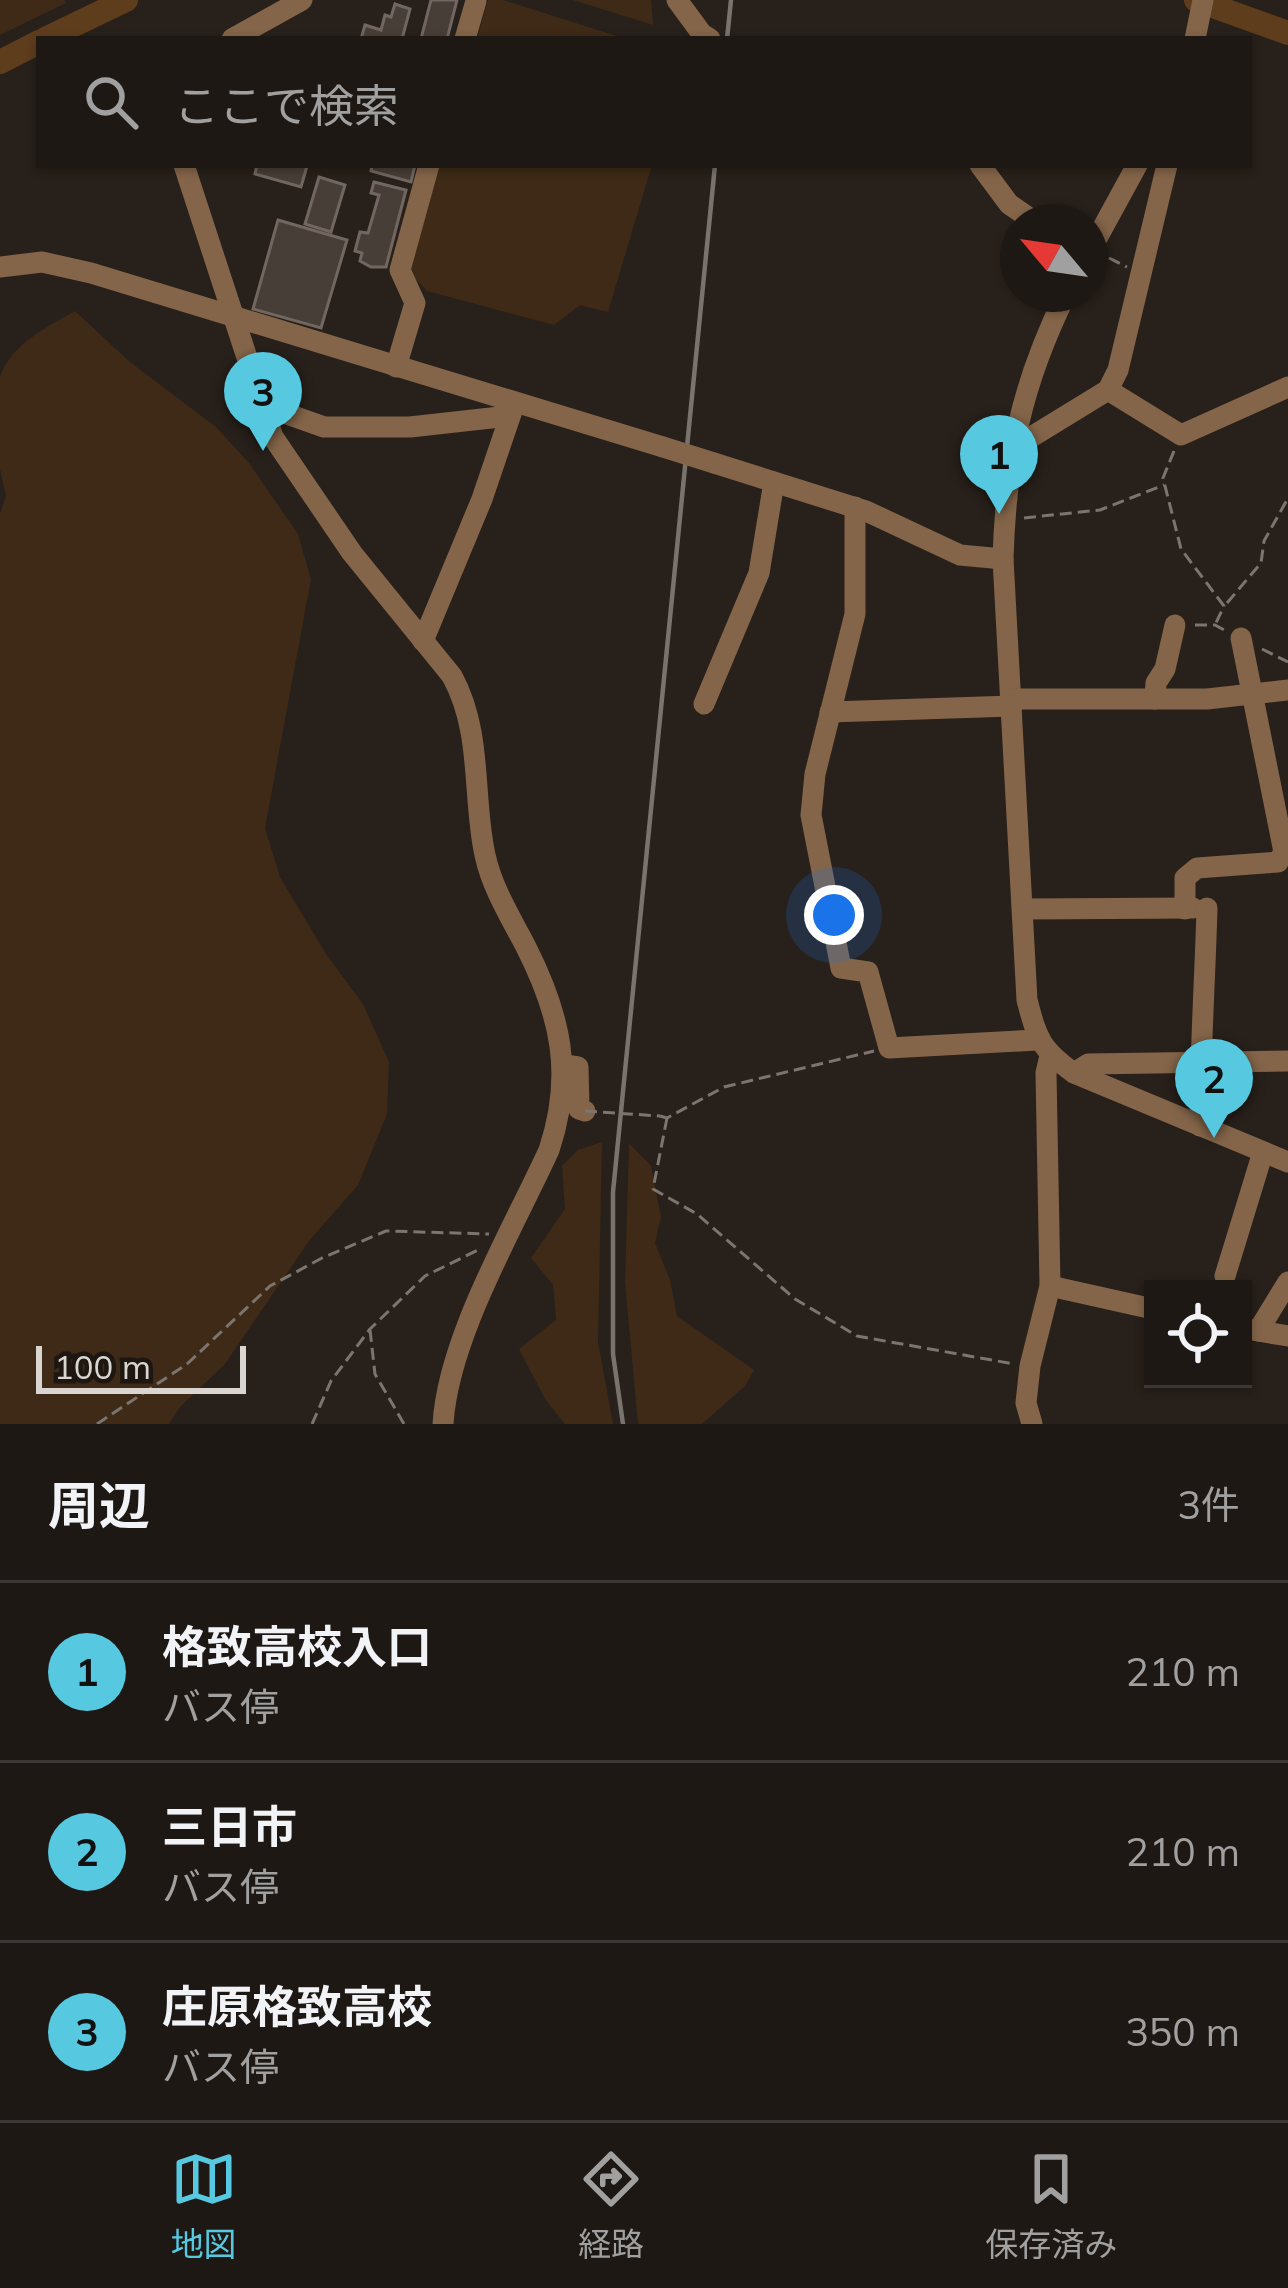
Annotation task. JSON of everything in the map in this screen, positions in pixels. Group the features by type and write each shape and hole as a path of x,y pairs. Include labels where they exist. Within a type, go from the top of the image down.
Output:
{"street":[{"path":"237,36 302,0"},
{"path":"676,0 705,36"},
{"path":"466,36 476,2"},
{"path":"185,168 237,319 259,404 290,467 464,699 486,862 542,984 565,1065 560,1115 459,1351 443,1424"},
{"path":"397,367 415,303 400,270 428,168"},
{"path":"982,168 1010,204"},
{"path":"1108,217 1135,168"},
{"path":"1010,450 1108,390 1118,370 1166,168"},
{"path":"0,267 42,262 133,285 397,367 512,410 663,447 855,507 960,554 1003,559"},
{"path":"1032,1424 1026,1402 1030,1366 1050,1286 1046,1073 1044,1048 1027,1000 1003,559 1010,450 1042,345 1058,312"},
{"path":"1108,390 1181,435 1288,386"},
{"path":"259,404 324,427 410,427 512,410"},
{"path":"424,641 482,499 512,410"},
{"path":"704,704 759,573 774,482"},
{"path":"855,507 855,614 814,774 811,815 841,968 868,972 889,1048 1044,1048 1074,1073 1288,1162"},
{"path":"1155,699 1175,626"},
{"path":"1200,1126 1203,908 1185,878 1197,868 1278,862 1284,852 1241,638"},
{"path":"830,712 1288,690"},
{"path":"1025,909 1203,908"},
{"path":"1074,1073 1088,1064 1288,1061"},
{"path":"565,1065 578,1067 579,1109 585,1111"},
{"path":"1225,1276 1263,1152"},
{"path":"1252,1329 1288,1282"},
{"path":"1050,1286 1144,1307"},
{"path":"1252,1330 1288,1336"}],"path":[{"path":"1108,258 1141,274"},
{"path":"1181,435 1162,478 1181,549 1224,606"},
{"path":"1004,520 1100,511 1165,485"},
{"path":"1215,626 1224,606 1261,562 1264,541 1288,498"},
{"path":"585,1111 667,1118 724,1087 889,1048"},
{"path":"667,1118 653,1189 697,1214 795,1299 857,1336 1030,1366"},
{"path":"97,1424 188,1364 270,1286 322,1258 386,1231 510,1234"},
{"path":"312,1424 331,1381 370,1329 425,1276 510,1234"},
{"path":"370,1329 375,1374 404,1424"}],"shaded area":[{"path":"0,0 64,0 66,3 0,35"},
{"path":"488,0 503,0 617,36 478,36"},
{"path":"573,0 651,0 653,25"},
{"path":"439,168 651,168 608,312 580,305 554,325 427,291 409,272"},
{"path":"75,311 130,362 216,427 249,463 298,534 311,579 265,828 280,877 326,954 363,1004 389,1062 387,1114 358,1185 309,1241 225,1364 169,1424 0,1424 0,513 6,496 0,469 0,377 21,346"},
{"path":"602,1142 598,1342 613,1424 565,1424 545,1399 519,1349 556,1320 553,1285 531,1258 565,1209 562,1166 578,1150"},
{"path":"629,1143 651,1166 661,1217 655,1243 670,1280 677,1316 754,1370 745,1386 702,1424 638,1424 625,1282"}],"building":[{"path":"431,0 457,0 448,36 422,36"},
{"path":"395,4 410,9 403,36 362,36 365,25 381,30 385,15 391,17"},
{"path":"256,168 306,168 301,187 255,174"},
{"path":"372,168 414,168 411,182"},
{"path":"319,177 345,185 331,232 305,224"},
{"path":"374,182 406,190 386,267 371,267 355,251 360,232 368,233 379,195 371,193"},
{"path":"278,220 347,240 321,328 253,309"}],"waterway":[{"path":"51,36 126,0"},
{"path":"1196,0 1288,33"},
{"path":"0,62 36,44"}],"railway":[{"path":"727,36 731,0"},
{"path":"623,1424 613,1354 613,1192 715,168"}],"place":[{"name":"庄原格致高校","path":"263,451"},
{"name":"格致高校入口","path":"999,514"},
{"name":"三日市","path":"1214,1138"}]}
